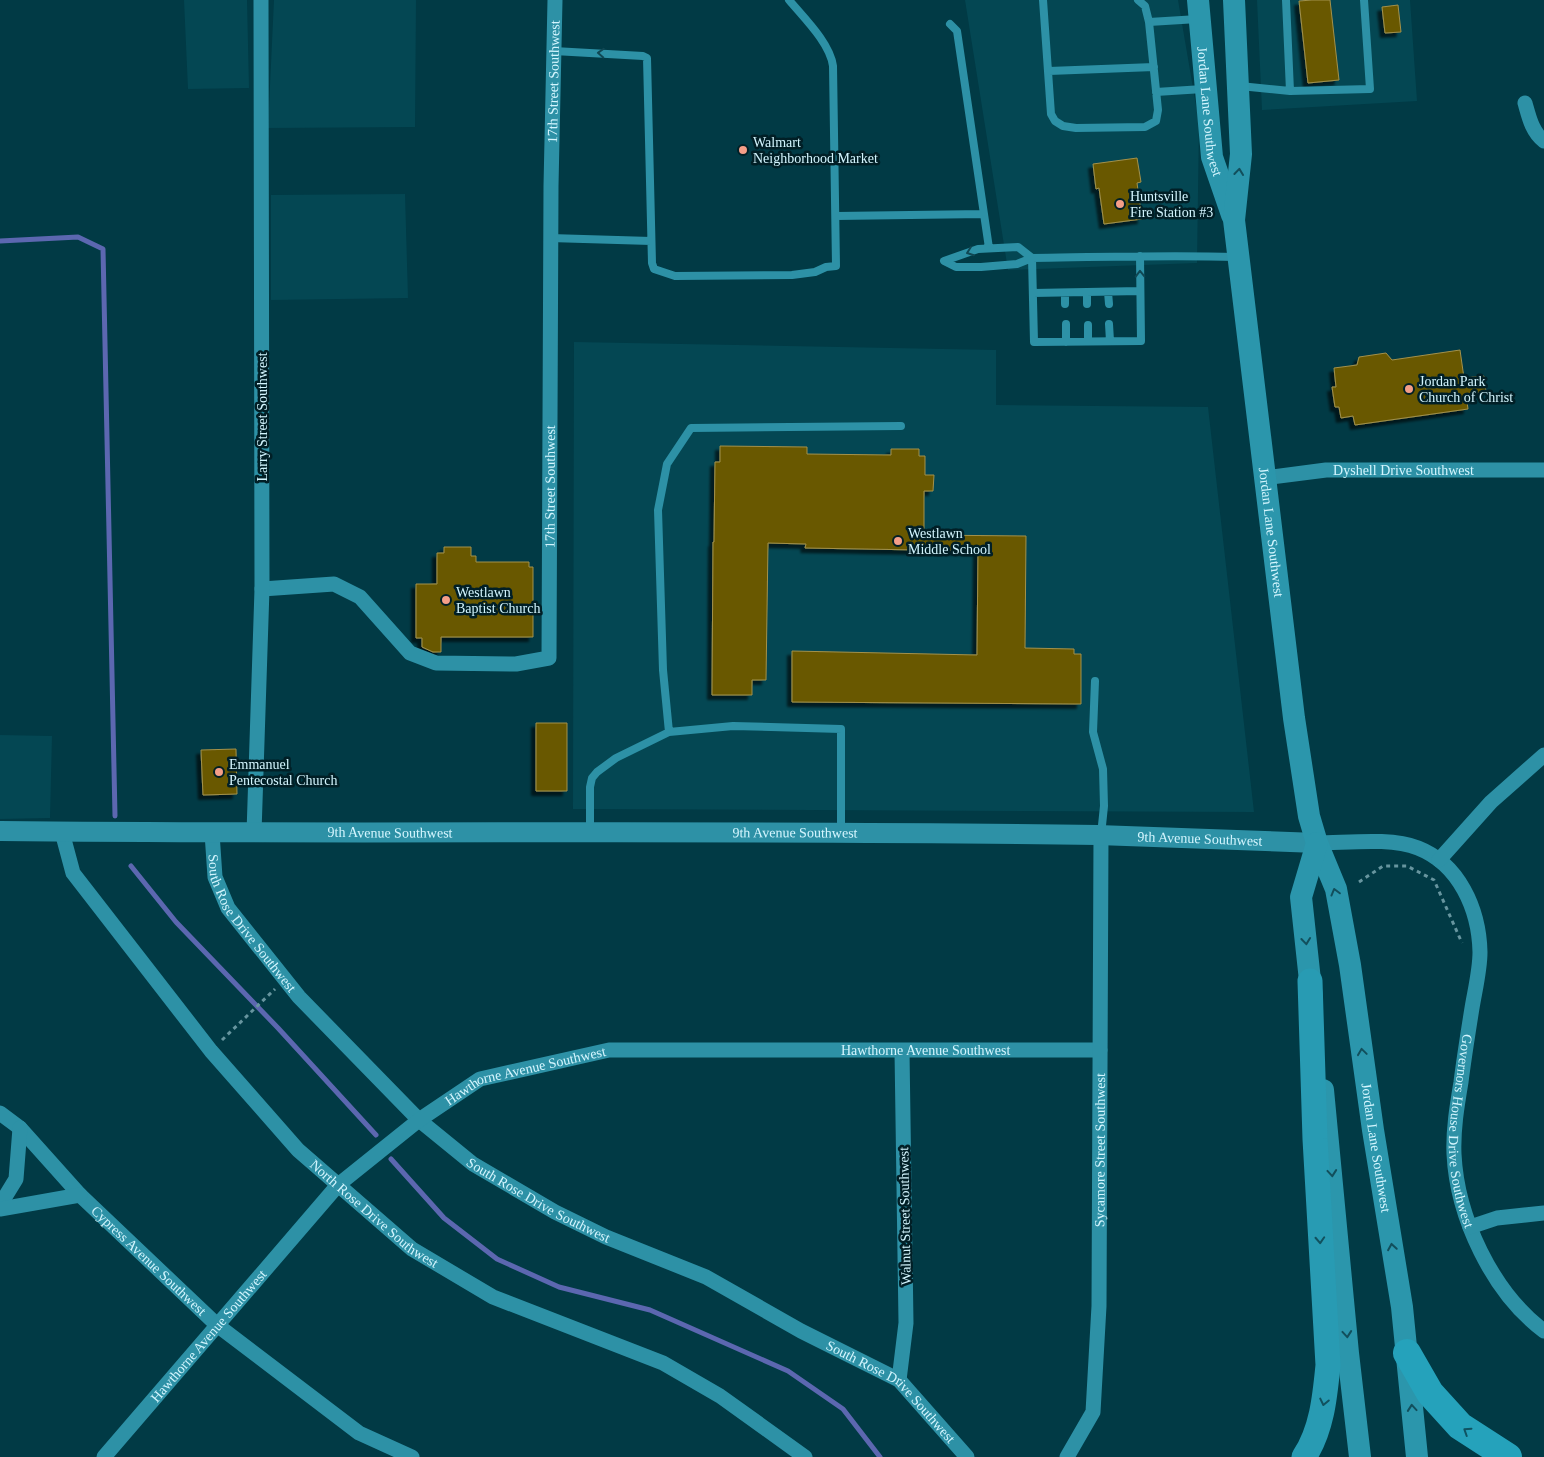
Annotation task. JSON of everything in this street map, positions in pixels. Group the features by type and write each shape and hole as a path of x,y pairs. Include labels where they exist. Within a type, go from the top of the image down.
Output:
{"highway":[{"path":"1407,1353 1430,1392 1460,1426 1508,1457"},
{"path":"1476,1457 1520,1457"}],"main road":[{"name":"Jordan Lane Southwest","path":"1234,0 1241,154 1234,220 1294,718 1309,816 1317,843 1336,889 1350,965 1373,1130 1402,1307 1417,1457"},
{"name":"Jordan Lane Southwest","path":"1199,9 1212,157 1234,220"},
{"path":"1317,843 1301,897 1328,1132 1348,1353 1360,1457"},
{"path":"1304,1457 1318,1427 1325,1397 1328,1365 1315,1139 1310,981"}],"street":[{"name":"Larry Street Southwest","path":"254,833 262,589 261,0"},
{"name":"17th Street Southwest","path":"262,589 334,584 360,597 410,653 436,663 516,664 548,658 550,238 555,0"},
{"path":"1525,103 1532,125 1544,140"},
{"name":"Dyshell Drive Southwest","path":"1264,478 1326,470 1544,470"},
{"path":"1439,860 1491,802 1544,755"},
{"name":"9th Avenue Southwest","path":"0,831 212,833 840,832 1101,835 1317,843 1399,843 1418,848 1439,860"},
{"name":"North Rose Drive Southwest","path":"62,832 73,873 211,1051 298,1150 412,1249 494,1297 663,1363 720,1396 805,1457"},
{"name":"South Rose Drive Southwest","path":"212,833 215,877 228,908 299,996 419,1120 473,1164 555,1212 606,1237 706,1277 801,1331 899,1380 967,1457"},
{"name":"Sycamore Street Southwest","path":"1067,1457 1093,1412 1099,1306 1101,835"},
{"name":"Governors House Drive Southwest","path":"1439,860 1458,879 1468,899 1475,920 1480,952 1454,1138 1457,1175 1462,1200 1470,1227 1488,1264 1501,1285 1523,1311 1544,1330"},
{"name":"Hawthorne Avenue Southwest","path":"104,1457 338,1185 419,1120 480,1079 609,1050 1100,1050"},
{"name":"Walnut Street Southwest","path":"899,1380 906,1324 902,1051"},
{"name":"Cypress Avenue Southwest","path":"0,1113 20,1128 80,1195 217,1325 359,1433 412,1457"},
{"path":"0,1205 16,1179 20,1128"},
{"path":"0,1209 80,1195"},
{"path":"1470,1227 1497,1218 1544,1213"}],"lane":[{"path":"554,51 642,56 647,58 651,241 654,268 669,275 792,275 815,272 826,267 836,266 832,57 810,25 789,0"},
{"path":"1044,0 1051,114 1054,122 1076,128 1144,127 1156,121 1158,110 1150,22 1144,6 1138,0"},
{"path":"1286,0 1290,91"},
{"path":"1238,86 1290,91 1370,89 1364,0"},
{"path":"1150,22 1199,9"},
{"path":"950,24 957,31 989,248"},
{"path":"1049,71 1154,67"},
{"path":"1156,92 1205,89"},
{"path":"836,216 984,214"},
{"path":"550,238 651,241"},
{"path":"1032,258 1018,247 978,249 944,261 956,267 981,267 1017,264 1032,258 1238,257"},
{"path":"1032,258 1034,342 1141,341 1140,256"},
{"path":"1033,293 1140,291"},
{"path":"1087,292 1087,304"},
{"path":"1108,292 1109,304"},
{"path":"1065,293 1065,304"},
{"path":"1066,324 1066,342"},
{"path":"1109,324 1110,341"},
{"path":"1088,325 1088,341"},
{"path":"669,732 662,670 658,510 667,464 691,428 900,426"},
{"path":"1096,681 1093,732 1102,769 1104,806 1101,835"},
{"path":"590,832 590,787 592,778 604,766 616,758 669,732 733,726 841,728 840,832"}],"path":[{"path":"211,1051 264,999"}],"shaded area":[{"path":"184,0 247,0 249,88 188,89"},
{"path":"274,0 416,0 415,127 268,128"},
{"path":"965,0 1178,0 1199,123 1197,263 1008,270"},
{"path":"1257,0 1410,0 1417,101 1262,110"},
{"path":"405,194 408,298 271,300 271,195"},
{"name":"Westlawn Middle School","path":"574,342 996,350 996,405 1208,407 1254,812 573,809"},
{"path":"0,735 52,736 50,818 0,819"}],"building":[{"path":"1330,0 1339,80 1308,83 1299,1"},
{"path":"1398,5 1401,32 1385,33 1382,7"},
{"name":"Huntsville Fire Station #3","path":"1137,158 1141,182 1137,183 1142,219 1104,224 1099,188 1096,189 1093,164"},
{"name":"Jordan Park Church of Christ","path":"1460,350 1464,378 1484,376 1486,392 1466,394 1468,409 1355,425 1353,416 1341,418 1339,407 1335,407 1332,387 1336,387 1334,368 1357,365 1359,357 1386,353 1392,360"},
{"path":"720,446 807,447 807,454 891,455 891,449 919,449 919,456 925,456 925,475 934,475 933,491 924,491 924,535 1026,536 1025,648 1074,649 1074,654 1081,654 1081,704 792,702 792,651 977,655 978,551 805,548 806,544 768,543 766,680 752,680 752,695 712,695 715,462 720,462"},
{"name":"Westlawn Baptist Church","path":"444,547 471,547 471,556 476,556 476,562 529,562 529,567 533,567 533,637 441,637 441,652 433,652 422,647 422,638 416,638 416,584 437,584 437,553 444,553"},
{"path":"536,723 567,723 567,791 536,791"},
{"name":"Emmanuel Pentecostal Church","path":"236,749 237,794 203,795 201,750"}],"waterway":[{"path":"0,241 78,237 103,249 115,816"},
{"path":"131,866 176,922 278,1028 376,1135"},
{"path":"391,1159 444,1218 497,1259 559,1287 650,1310 788,1371 843,1409 880,1457"}],"place":[{"name":"Walmart Neighborhood Market","path":"743,150"},
{"name":"Huntsville Fire Station #3","path":"1120,204"},
{"name":"Jordan Park Church of Christ","path":"1409,389"},
{"name":"Westlawn Middle School","path":"898,541"},
{"name":"Westlawn Baptist Church","path":"446,600"},
{"name":"Emmanuel Pentecostal Church","path":"219,772"}]}
